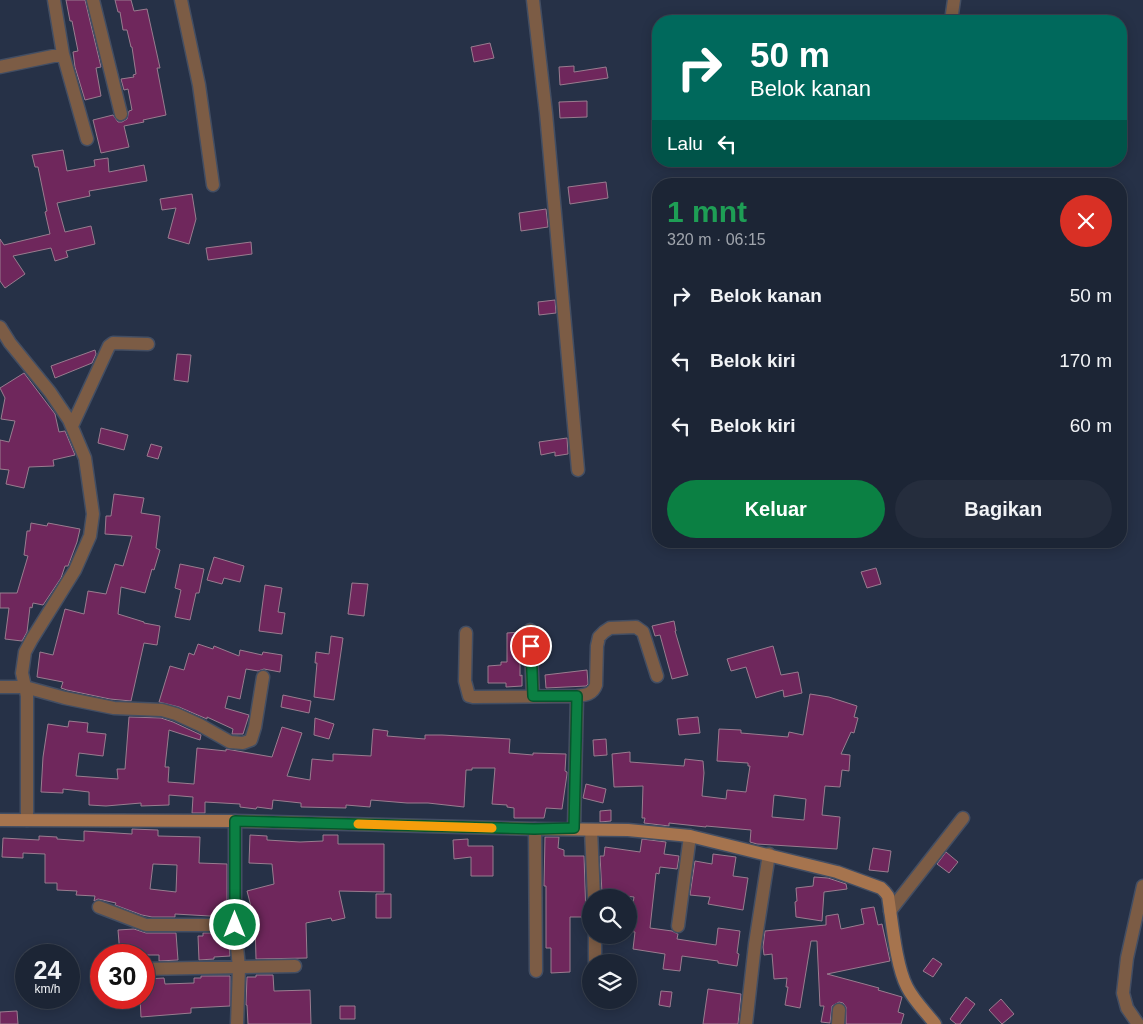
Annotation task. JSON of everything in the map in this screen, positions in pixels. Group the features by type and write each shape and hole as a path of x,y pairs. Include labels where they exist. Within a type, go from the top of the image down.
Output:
{"street":[{"path":"54,0 63,54 87,140"},
{"path":"93,0 121,114"},
{"path":"181,0 198,85 212,185"},
{"path":"533,0 548,133 578,470"},
{"path":"952,15 954,0"},
{"path":"0,67 63,54"},
{"path":"0,327 10,343 50,392 72,426 85,458 92,514 90,536 75,570 25,652 22,672 28,696 27,820"},
{"path":"72,426 109,346 113,343 148,344"},
{"path":"466,633 465,681 469,696 577,696 590,693 595,688 597,646 604,632 610,628 636,627 643,632 657,676"},
{"path":"530,630 533,696"},
{"path":"0,687 25,687 65,698 114,708 162,710 200,725 230,742 243,743 251,740 255,727 263,677"},
{"path":"574,828 577,696"},
{"path":"890,911 963,818"},
{"path":"0,820 235,821 534,829 574,828 628,830 690,836 837,872 881,888 888,896 901,971 906,986 936,1024"},
{"path":"235,821 235,925 239,968 237,1024"},
{"path":"534,829 536,970"},
{"path":"591,830 594,889"},
{"path":"678,926 690,836"},
{"path":"746,1024 755,944 769,854"},
{"path":"1138,1024 1127,1008 1123,993 1127,958 1143,886"},
{"path":"100,907 146,925 235,925"},
{"path":"155,969 295,966"},
{"path":"838,1024 839,1010"}],"building":[{"path":"66,0 85,0 101,67 96,68 101,96 85,100 75,67 73,52 78,51"},
{"path":"115,0 131,0 134,11 147,9 160,68 157,68 166,115 124,126 129,147 101,153 93,120 113,115 118,122 127,119 129,111 132,110 128,89 124,90 121,79 134,77 133,75 136,74 132,47 127,30 123,30 120,12 118,12"},
{"path":"490,43 494,58 474,62 471,47"},
{"path":"574,66 574,72 606,67 608,78 560,85 559,67"},
{"path":"587,101 587,117 560,118 559,102"},
{"path":"63,150 67,171 95,166 94,160 108,158 109,172 144,165 147,181 89,191 90,196 57,203 65,232 91,226 95,244 66,251 68,257 55,261 51,248 13,256 25,274 5,288 0,281 0,239 4,245 50,234 38,167 35,167 32,155"},
{"path":"606,182 608,198 570,204 568,187"},
{"path":"192,194 196,219 189,244 168,238 176,208 162,210 160,199"},
{"path":"546,209 548,227 521,231 519,213"},
{"path":"251,242 252,254 208,260 206,248"},
{"path":"555,300 556,313 539,315 538,302"},
{"path":"95,350 96,354 92,363 55,378 51,366"},
{"path":"177,354 191,355 188,382 174,380"},
{"path":"24,373 55,414 59,432 65,431 75,455 53,460 54,466 29,467 24,488 6,484 9,470 0,469 0,440 9,442 15,421 1,419 5,398 0,388"},
{"path":"101,428 128,435 124,450 98,443"},
{"path":"567,438 568,454 555,456 555,452 541,455 539,442"},
{"path":"151,444 162,447 158,459 147,456"},
{"path":"114,494 144,498 141,513 160,516 156,548 160,550 145,593 121,587 118,614 144,623 160,626 157,645 144,643 131,701 110,699 67,690 61,688 63,682 37,677 40,652 53,655 65,609 84,614 88,591 106,594 115,564 123,566 132,536 105,534 106,516 111,516"},
{"path":"31,523 47,526 48,523 80,529 68,566 65,566 61,578 43,605 33,603 32,608 30,607 27,632 22,641 5,639 9,608 0,608 0,593 17,593 28,556 24,555 27,531 30,531"},
{"path":"214,557 244,566 240,582 224,578 222,584 207,580"},
{"path":"180,564 204,569 199,593 196,593 190,620 175,617 181,590 175,588"},
{"path":"876,568 881,584 867,588 861,572"},
{"path":"352,583 368,584 364,616 348,614"},
{"path":"265,585 282,588 278,612 285,613 282,634 259,631"},
{"path":"674,621 675,631 688,675 672,679 660,635 655,636 652,626"},
{"path":"521,632 520,676 522,675 522,686 506,687 506,683 488,683 488,666 501,665 501,662 507,662 507,633"},
{"path":"331,636 343,638 334,700 314,697 316,652 329,654"},
{"path":"198,644 213,649 214,646 239,656 240,650 262,655 263,652 282,655 280,672 264,669 258,671 246,669 240,699 228,696 225,708 249,715 243,734 232,734 233,729 207,717 207,719 179,707 159,702 170,666 184,670 189,653 194,655"},
{"path":"773,646 781,675 798,672 802,693 784,697 783,690 756,698 746,667 731,671 727,659"},
{"path":"587,670 588,684 586,686 546,688 545,675"},
{"path":"810,694 829,697 857,706 854,717 858,718 854,733 851,732 841,754 850,755 849,771 842,770 840,787 825,786 822,815 840,817 837,849 757,844 750,842 751,830 669,823 669,826 644,823 645,818 642,818 643,786 614,787 612,754 630,752 630,762 684,766 685,759 703,761 702,796 726,799 727,790 746,792 750,766 748,766 748,763 717,761 719,729 741,730 741,733 788,737 789,732 803,735","holes":["774,795 806,799 804,820 772,817"]},
{"path":"283,695 311,701 309,713 281,707"},
{"path":"129,717 161,718 201,735 200,740 169,730 165,767 169,767 168,782 194,784 197,748 226,751 226,749 272,757 282,727 302,733 287,776 310,780 312,759 333,761 333,754 371,756 373,729 388,731 387,736 425,739 425,735 442,735 510,739 509,753 533,755 533,753 566,754 565,771 567,774 562,809 546,808 544,818 514,818 514,808 507,807 507,805 492,804 495,768 472,768 472,770 466,770 464,807 371,800 370,807 346,805 346,808 301,807 301,803 273,800 272,809 257,807 256,809 240,807 240,804 205,802 205,813 192,813 193,797 169,795 169,805 141,806 141,803 106,806 89,805 89,792 63,789 63,793 41,792 43,757 48,724 68,727 69,721 88,723 87,732 106,734 103,756 79,753 76,776 118,779 117,769 125,769"},
{"path":"698,717 700,733 679,735 677,719"},
{"path":"315,718 334,724 329,739 314,735"},
{"path":"606,739 607,755 594,756 593,740"},
{"path":"586,784 606,789 603,803 583,798"},
{"path":"611,810 611,821 600,822 600,811"},
{"path":"132,829 158,830 158,836 200,837 199,863 227,864 227,917 175,914 175,917 142,915 115,905 116,903 98,899 94,901 95,896 76,895 77,891 57,890 57,883 45,883 45,854 23,853 23,858 2,857 3,838 39,840 39,836 84,841 84,831 132,834","holes":["153,864 177,865 176,892 150,889"]},
{"path":"250,835 267,836 267,840 300,842 323,841 323,835 338,835 338,844 384,844 384,892 339,891 345,918 332,921 331,918 306,923 307,958 256,959 255,922 247,891 274,884 272,864 249,863"},
{"path":"545,837 559,837 558,848 564,850 564,856 584,856 585,889 582,889 582,917 570,917 570,972 551,973 551,948 546,948 546,886 544,886"},
{"path":"468,839 468,846 493,846 493,876 471,876 471,857 454,859 453,840"},
{"path":"642,839 666,842 664,854 679,856 677,869 660,867 659,874 656,873 650,928 672,931 678,934 677,939 716,945 718,928 740,931 737,966 718,963 718,961 682,956 680,971 663,969 665,954 633,949 634,944 637,944 637,889 602,889 600,856 604,856 605,847 640,852"},
{"path":"873,848 891,851 888,872 869,870"},
{"path":"946,852 958,862 949,873 937,864"},
{"path":"713,854 736,857 733,876 748,878 743,910 708,904 710,897 690,895 695,861 712,864"},
{"path":"814,877 828,878 846,884 847,889 824,892 822,921 796,917 796,888 813,886"},
{"path":"376,894 391,894 391,918 376,918"},
{"path":"874,907 878,925 882,924 890,961 827,974 879,988 878,990 902,997 898,1012 904,1014 901,1024 846,1024 846,1007 843,1003 839,1002 832,1006 830,1023 821,1022 824,1006 820,1006 817,941 811,941 800,1008 785,1005 788,987 786,987 787,978 774,979 772,954 764,955 765,931 826,925 826,916 838,914 841,929 864,924 861,909"},
{"path":"134,929 146,933 176,933 178,960 159,961 159,955 155,955 155,944 119,944 118,930"},
{"path":"203,933 228,933 230,956 199,960 198,936 203,936"},
{"path":"933,958 942,964 933,977 923,971"},
{"path":"256,975 273,975 274,991 310,990 311,1024 248,1024 246,1005 247,977 256,977"},
{"path":"201,976 230,976 230,1006 191,1008 191,1013 141,1017 141,1009 155,1009 155,978 164,978 165,984 194,983 194,978 201,978"},
{"path":"708,989 741,994 738,1024 703,1024"},
{"path":"661,991 672,992 670,1007 659,1005"},
{"path":"966,997 975,1004 960,1024 956,1024 950,1019"},
{"path":"1001,999 1014,1014 1002,1024 989,1010"},
{"path":"340,1006 355,1006 355,1019 340,1019"},
{"path":"17,1011 18,1024 0,1024 0,1012"}],"slow traffic":[{"path":"358,824 492,828"}],"route":[{"path":"235,925 235,821 534,829 574,828 577,696 533,696 531,646"}]}
